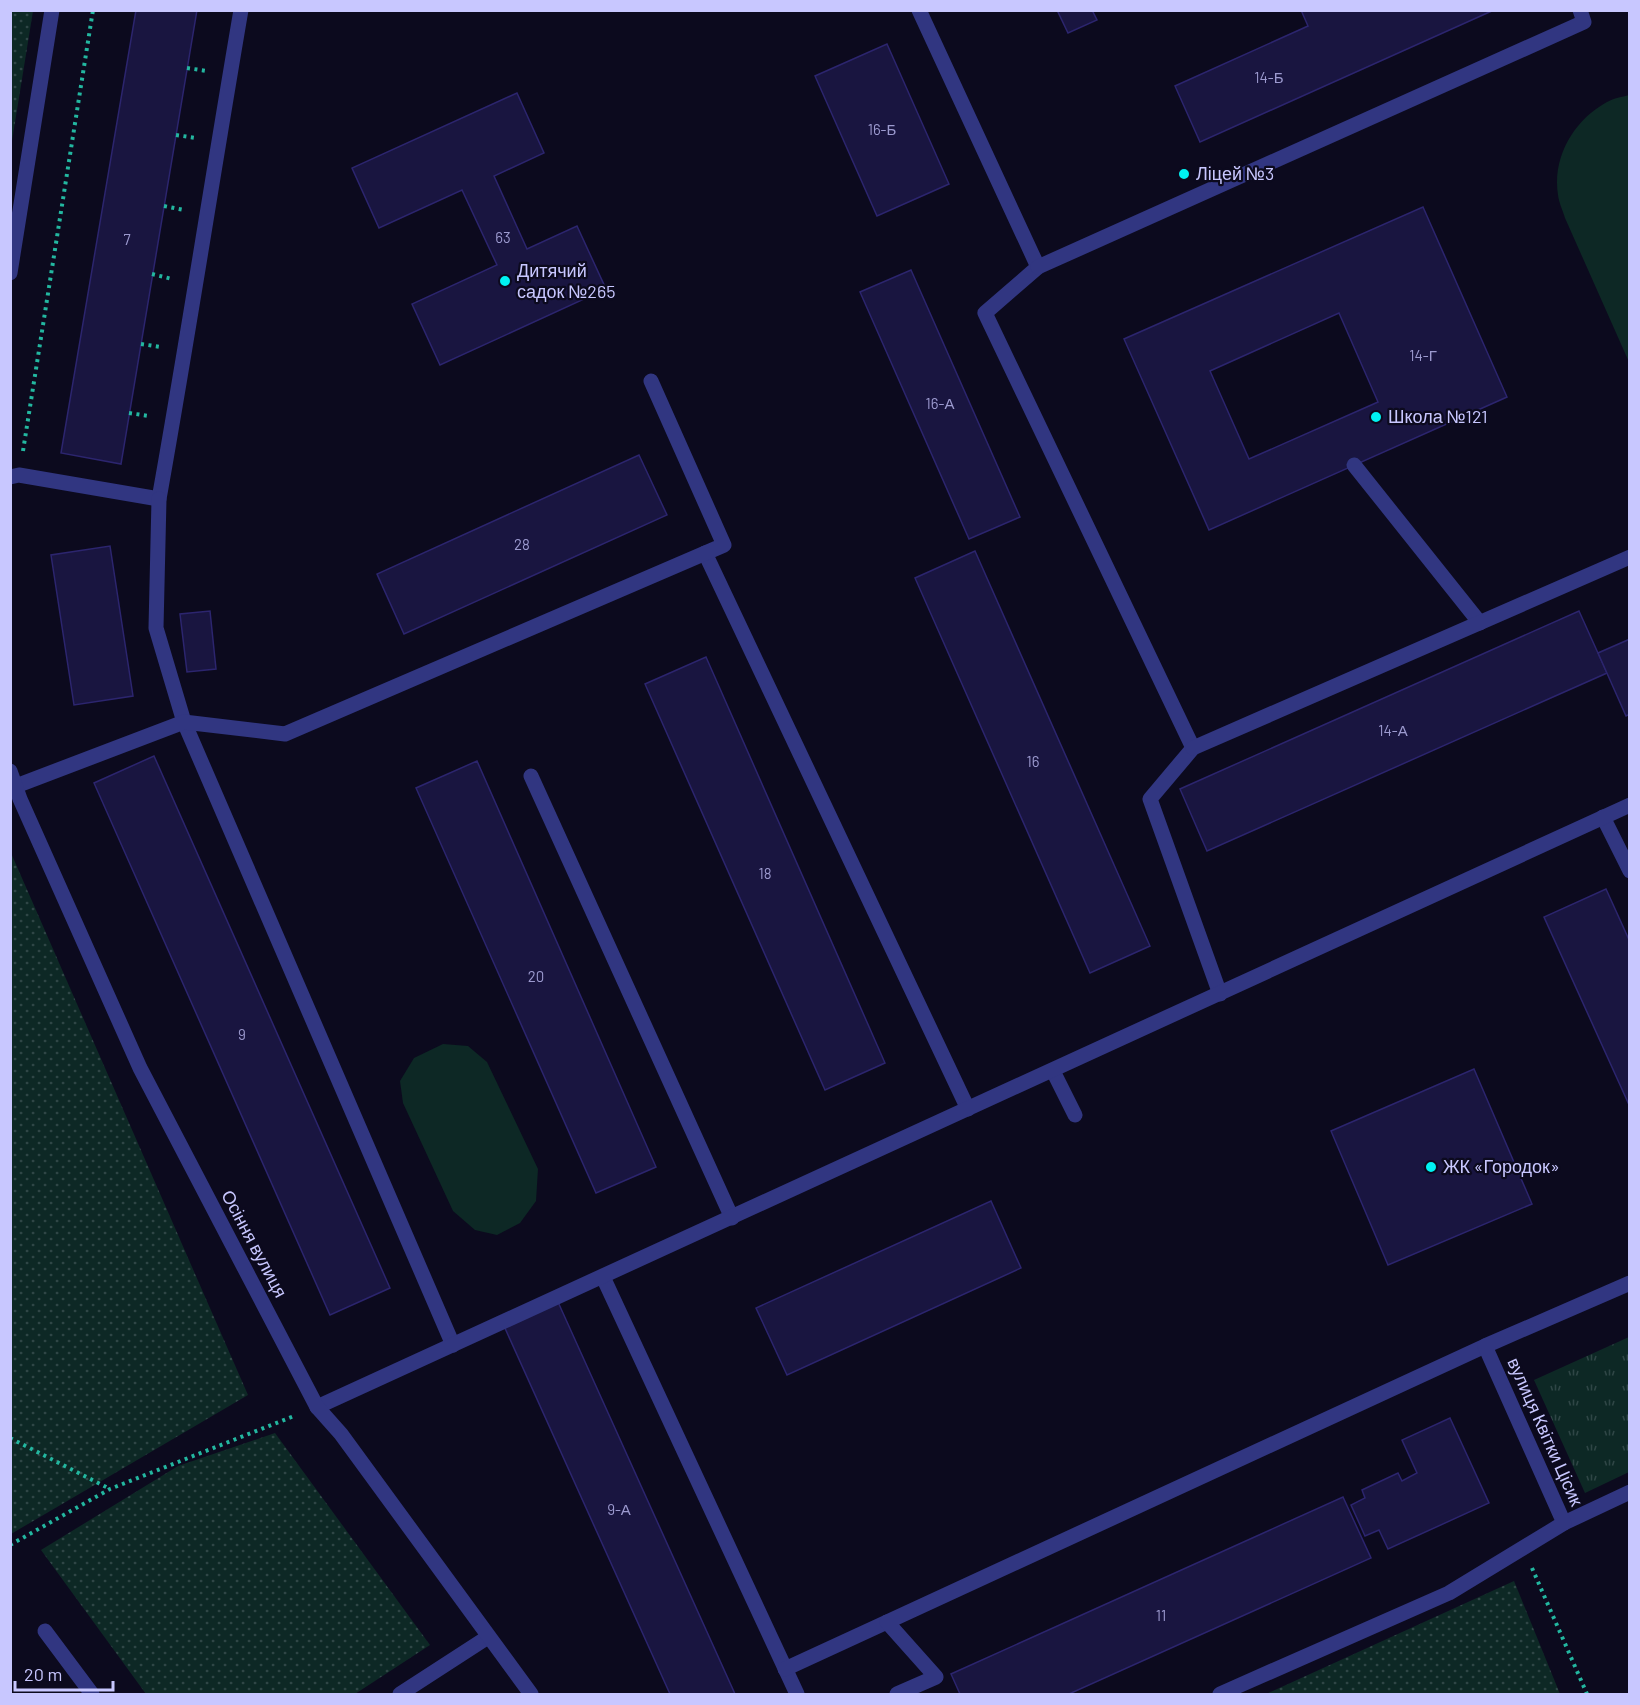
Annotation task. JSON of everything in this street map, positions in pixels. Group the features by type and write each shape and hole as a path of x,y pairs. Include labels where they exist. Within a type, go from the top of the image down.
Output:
{"street":[{"path":"10,273 52,10"},
{"path":"241,10 159,499 156,628 184,722 453,1345"},
{"path":"920,10 1038,267"},
{"path":"1193,748 985,313 1038,267 1584,21 1580,10"},
{"path":"16,786 184,722 285,735 723,545 651,381"},
{"path":"1354,465 1480,623"},
{"path":"15,476 159,499"},
{"path":"705,553 968,1109"},
{"path":"1220,994 1150,799 1193,748 1629,556"},
{"name":"Осіння вулиця","path":"10,771 140,1068 317,1407 341,1434 531,1695"},
{"path":"531,776 732,1218"},
{"path":"317,1407 1629,805"},
{"path":"1603,817 1629,871"},
{"path":"1053,1071 1075,1115"},
{"path":"603,1276 797,1695"},
{"name":"вулиця Квітки Цісик","path":"1220,1695 1449,1593 1564,1522 1485,1346 1629,1283"},
{"path":"785,1668 1485,1346"},
{"path":"1564,1522 1629,1492"},
{"path":"886,1622 936,1677 897,1695"},
{"path":"45,1631 92,1695"},
{"path":"400,1695 488,1637"}],"path":[{"path":"15,476 93,10"},
{"path":"10,1545 110,1489 317,1407"},
{"path":"10,1438 110,1489"},
{"path":"1523,1548 1587,1695"}],"green space":[{"path":"10,11 33,11 11,147"},
{"path":"1630,95 1629,362 1565,218 1557,181 1562,154 1575,129 1607,102"},
{"path":"11,853 248,1395 10,1534"},
{"path":"443,1044 468,1046 487,1062 538,1169 536,1201 520,1223 497,1235 475,1230 453,1211 403,1103 400,1081 414,1058"},
{"path":"1629,1337 1629,1472 1585,1493 1534,1380"},
{"path":"275,1433 430,1645 355,1694 146,1694 41,1550 178,1466"},
{"path":"1514,1581 1560,1694 1266,1694"}],"building":[{"path":"136,10 197,10 121,464 61,453"},
{"path":"1057,10 1092,10 1097,20 1068,33"},
{"path":"1301,10 1494,10 1200,142 1175,86 1308,26"},
{"path":"887,44 949,184 877,216 815,76"},
{"path":"517,93 544,153 494,176 527,249 577,226 606,289 440,365 412,304 497,265 462,190 379,228 352,168"},
{"path":"1423,207 1507,397 1209,530 1124,339","holes":["1339,313 1378,402 1249,459 1210,371"]},
{"path":"911,270 1020,517 969,539 860,292"},
{"path":"639,455 667,515 404,634 377,574"},
{"path":"110,546 133,696 74,705 51,555"},
{"path":"975,551 1150,946 1090,973 915,578"},
{"path":"210,611 216,669 187,672 180,614"},
{"path":"1579,611 1607,673 1207,851 1180,789"},
{"path":"1630,639 1630,714 1626,716 1598,653"},
{"path":"706,657 885,1063 825,1090 645,684"},
{"path":"154,756 390,1288 330,1315 94,783"},
{"path":"477,761 656,1167 596,1193 416,788"},
{"path":"1606,889 1630,942 1630,1107 1544,917"},
{"name":"ЖК «Городок»","path":"1474,1069 1532,1204 1388,1265 1331,1131"},
{"path":"991,1201 1021,1268 787,1375 756,1308"},
{"path":"558,1302 735,1694 670,1694 504,1326"},
{"path":"1450,1418 1489,1503 1388,1549 1379,1530 1365,1536 1351,1505 1365,1498 1362,1490 1398,1473 1402,1481 1417,1473 1402,1440"},
{"path":"1343,1497 1371,1558 1069,1694 960,1694 951,1674"}],"place":[{"name":"Ліцей №3","path":"1184,174"},
{"name":"Дитячий садок №265","path":"505,281"},
{"name":"Школа №121","path":"1376,417"},
{"name":"ЖК «Городок»","path":"1431,1167"}]}
